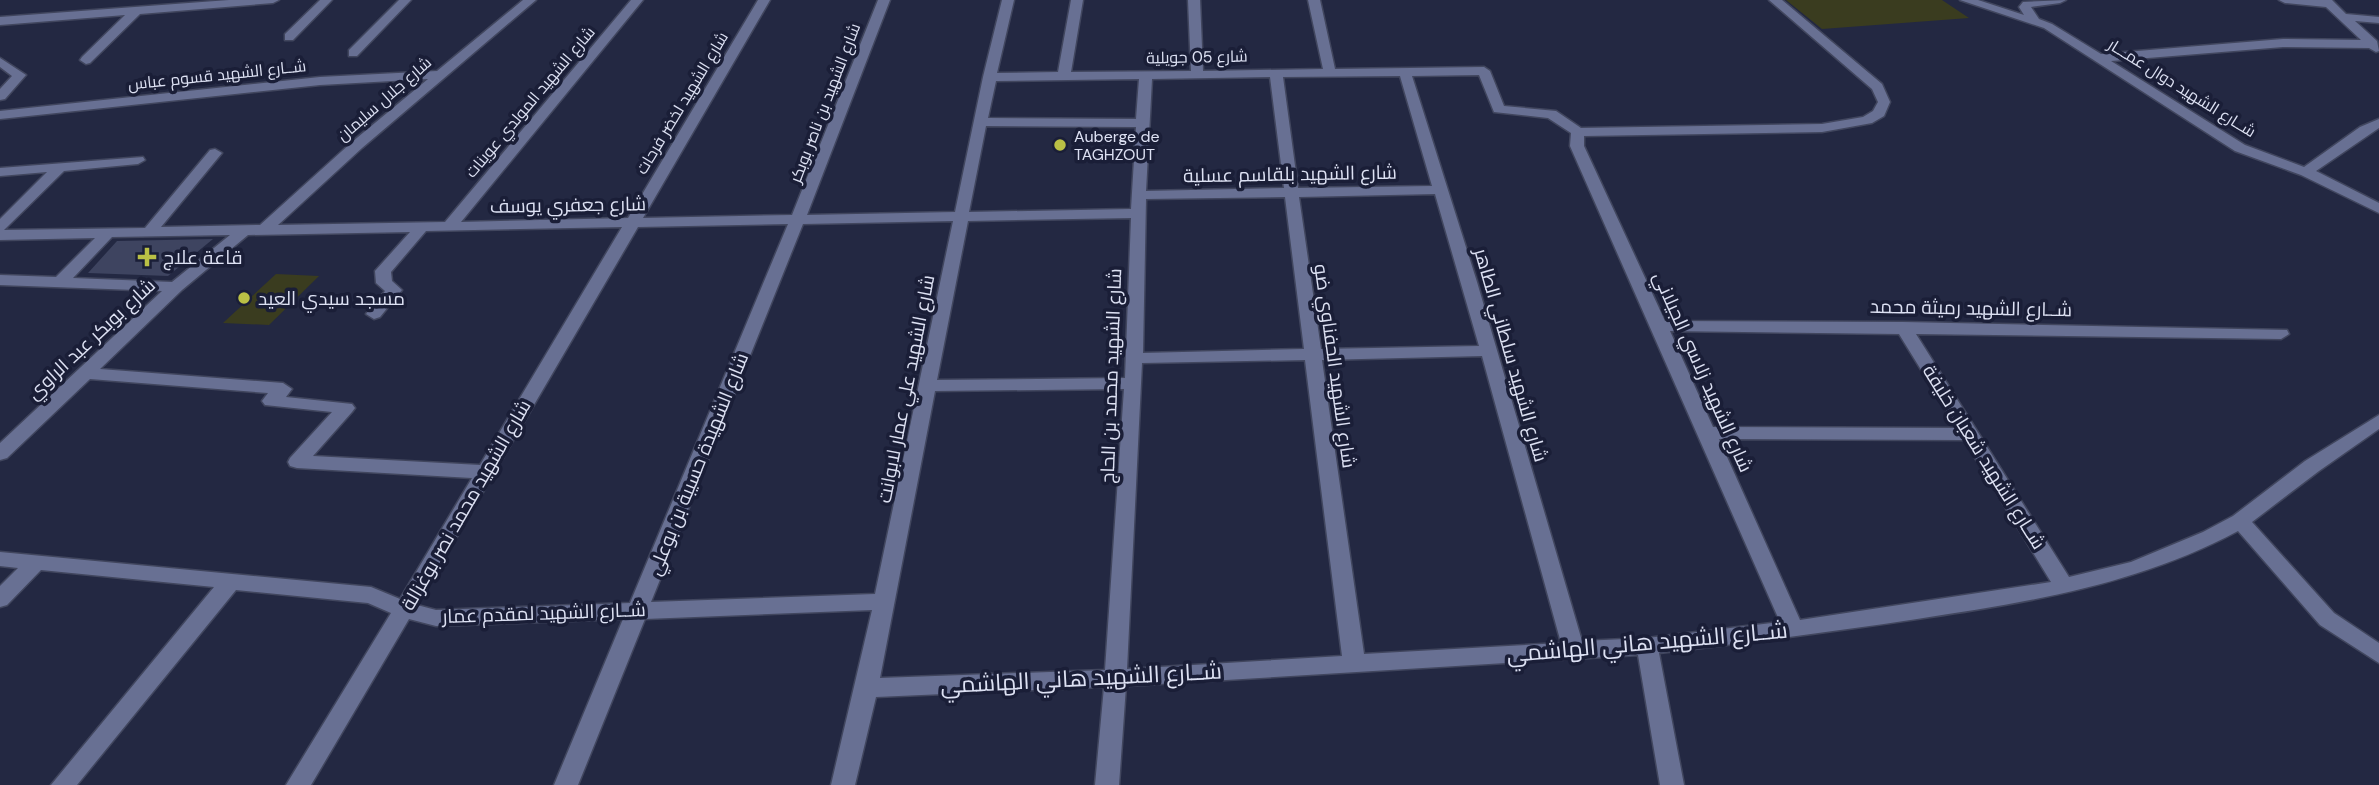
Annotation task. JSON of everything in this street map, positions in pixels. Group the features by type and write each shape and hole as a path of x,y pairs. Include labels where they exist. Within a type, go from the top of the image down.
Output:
{"street":[{"path":"0,21 137,7 273,0"},
{"path":"289,37 326,0"},
{"path":"353,53 405,0"},
{"name":"شارع جلال سليمان","path":"265,229 439,75 530,0"},
{"name":"شارع الشهيد المولدي عوينات","path":"449,227 637,0"},
{"name":"شارع الشهيد لخضر فرحات","path":"631,223 764,0"},
{"name":"شارع الشهيد بن ناصر بوبكر","path":"798,219 884,0"},
{"name":"شارع الشهيد علي عمار لابوانت","path":"843,785 867,688 929,386 979,122 1008,0"},
{"path":"1064,76 1077,0"},
{"path":"1194,0 1197,75"},
{"path":"1314,0 1330,73"},
{"path":"1578,132 1822,128 1867,120 1879,113 1884,102 1878,87 1775,0"},
{"name":"شــارع الشهيد دوال عمـــار","path":"1966,0 2033,19 2066,36 2240,148 2306,172 2379,209"},
{"path":"2033,19 2025,7 2027,4 2060,0"},
{"path":"2286,0 2328,2 2376,47"},
{"path":"86,60 137,7"},
{"path":"2344,17 2379,20"},
{"path":"2101,58 2283,43 2376,47"},
{"path":"0,62 20,75 0,96"},
{"name":"شارع 05 جويلية","path":"989,77 1484,71 1499,109 1550,114 1578,132"},
{"name":"شارع الشهيد سلطاني الطاهر","path":"1405,73 1442,190 1574,650"},
{"name":"شارع الشهيد الحفناوي ضو","path":"1276,74 1354,664"},
{"name":"شــارع الشهيد قسوم عباس","path":"0,115 320,81 439,75"},
{"name":"شارع الشهيد محمد بن الحاج","path":"1107,785 1117,678 1133,383 1138,195 1146,75"},
{"path":"979,122 1142,123"},
{"path":"2306,172 2379,123"},
{"name":"شارع الشهيد زلاسي الجيلاني","path":"1578,132 1577,146 1794,629"},
{"path":"149,232 215,153"},
{"path":"0,172 138,160"},
{"path":"0,227 60,167"},
{"name":"شارع الشهيد بلقاسم عسلية","path":"1138,195 1442,190"},
{"name":"شارع جعفري يوسف","path":"0,234 1138,213"},
{"name":"شارع الشهيدة حسيبة بن بوعلي","path":"566,785 798,219"},
{"name":"شارع الشهيد محمد نصر بوغزالة","path":"298,785 486,472 631,223"},
{"path":"374,314 394,290 384,284 383,271 422,227"},
{"name":"شارع بوبكر عبد الراوي","path":"4,445 86,373 176,288 245,230"},
{"path":"60,282 108,233"},
{"path":"0,281 176,288"},
{"name":"شــارع الشهيد رميثة محمد","path":"1660,326 1903,327 2281,334"},
{"name":"شــارع الشهيد شعبان خليفة","path":"1903,327 2065,587"},
{"path":"1134,358 1488,351"},
{"path":"86,373 283,389 271,401 346,408 297,462 486,472"},
{"path":"929,386 1133,383"},
{"name":"شــارع الشهيد هاني الهاشمي","path":"867,688 1117,678 1647,646 1794,629 2065,587 2136,568 2179,552 2240,521 2312,466 2377,426"},
{"path":"1706,433 1970,434"},
{"path":"2240,521 2327,619 2379,654"},
{"name":"شــارع الشهيد لمقدم عمار","path":"0,559 371,595 404,610 436,618 884,602"},
{"path":"0,599 36,563"},
{"path":"64,785 230,583"},
{"path":"1647,646 1672,785"}],"green space":[{"path":"1786,0 1942,0 1969,18 1822,29"},
{"path":"276,274 319,276 269,325 223,323"}],"building":[{"name":"قاعة علاج","path":"213,239 168,276 88,273 117,241"}],"place":[{"name":"Auberge de TAGHZOUT","path":"1060,145"},
{"name":"قاعة علاج","path":"147,257"},
{"name":"مسجد سيدي العيد","path":"244,298"}]}
